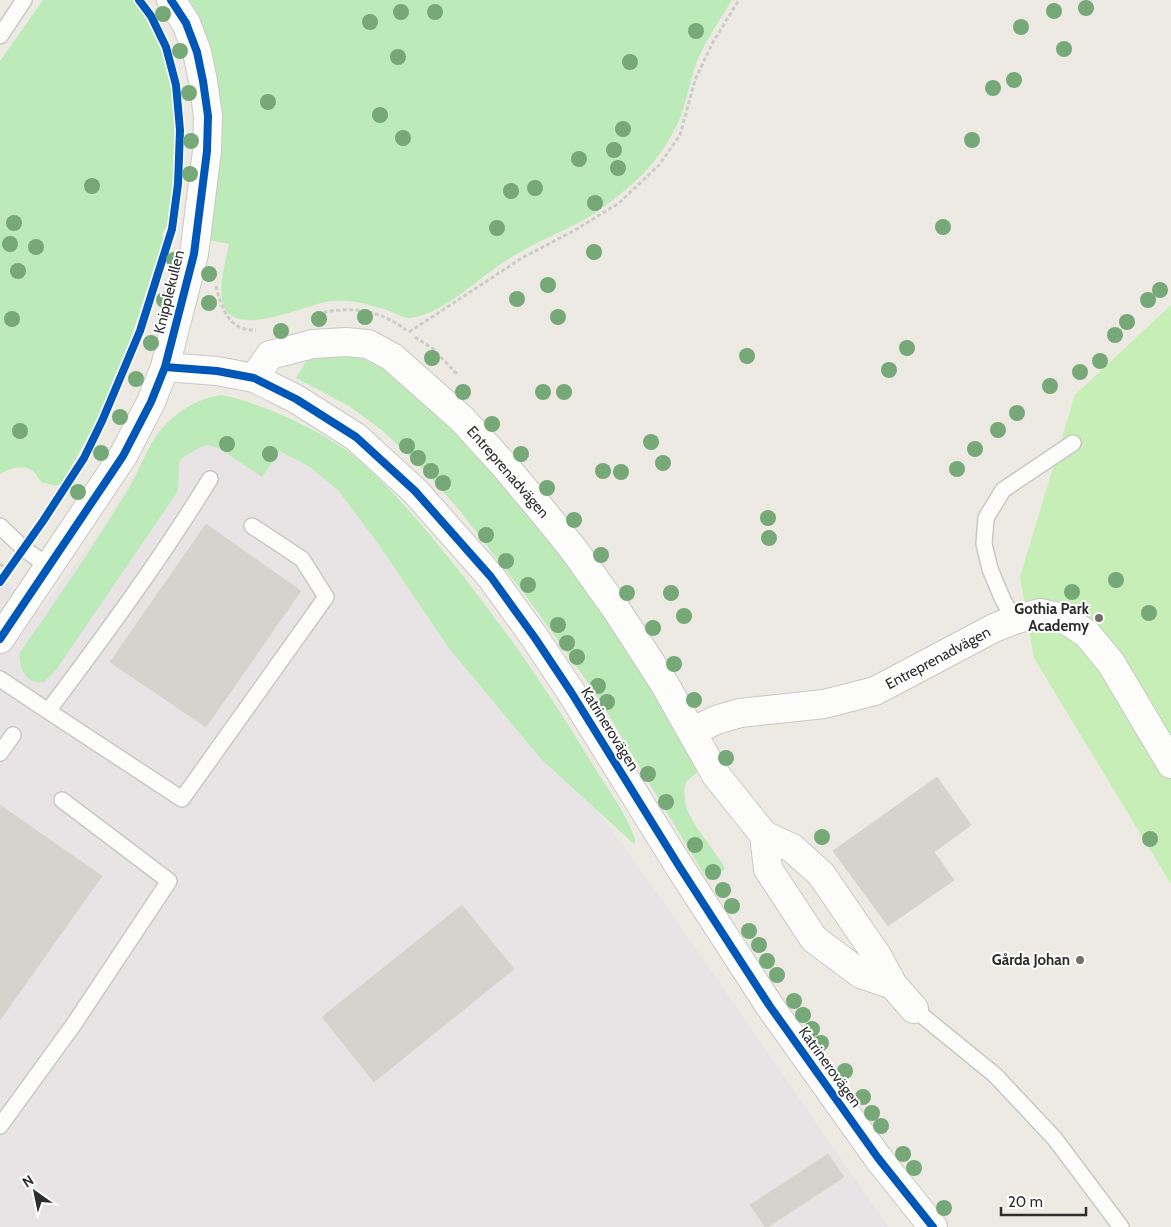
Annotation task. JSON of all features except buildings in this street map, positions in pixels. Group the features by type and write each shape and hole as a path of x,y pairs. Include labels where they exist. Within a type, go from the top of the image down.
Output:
{"street":[{"name":"Knipplekullen","path":"0,639 123,456 151,402 165,366 194,254 207,152 208,116 197,52 186,22 171,0"},
{"name":"Entreprenadvägen","path":"254,378 270,355 313,344 346,342 368,344 392,357 418,378 468,426 503,464 574,550 614,606 664,683 716,775 764,835 792,848 821,874 878,957 893,985 914,1009"},
{"name":"Katrinerovägen","path":"165,366 217,371 254,378 296,399 356,438 415,491 491,577 571,692 679,866 769,1005 878,1158 933,1227"},
{"name":"Entreprenadvägen","path":"692,732 716,720 740,713 824,704 875,691 1014,620 1040,613 1063,618 1087,634 1111,663 1171,764"},
{"name":"Entreprenadvägen","path":"764,835 768,869 814,939 861,974 893,985"}],"lane":[{"path":"0,36 24,0"},
{"path":"1014,620 990,569 984,544 986,518 1003,490 1073,444"},
{"path":"48,711 162,554 210,479"},
{"path":"0,526 24,549 50,567"},
{"path":"0,679 182,799 326,597 302,559 252,526"},
{"path":"0,753 13,735"},
{"path":"0,1126 74,1024 169,881 62,800"},
{"path":"914,1009 995,1075 1055,1138 1121,1227"}],"path":[{"path":"408,332 522,258 575,230 619,203 658,165 680,134 695,80 713,42 738,0"},
{"path":"0,564 8,570"}],"shaded area":[{"path":"212,405 278,413 350,457 676,920 888,1227 0,1227 0,573 8,584 41,610 102,528 155,440"}],"green space":[{"path":"43,0 135,0 150,25 162,52 170,80 176,139 175,169 167,227 162,236 164,238 130,340 102,411 61,484 56,486 41,482 34,472 22,467 0,474 0,61"},
{"path":"189,0 732,0 699,57 682,113 663,149 638,179 594,214 519,253 449,302 423,315 408,318 366,304 334,301 268,318 252,320 238,319 228,312 222,300 221,286 229,244 209,240 219,104 213,57 201,24"},
{"name":"Gothia Park Academy","path":"1171,305 1171,884 1034,658 1020,577 1075,395"},
{"path":"342,355 363,359 400,378 458,432 541,528 591,596 701,769 686,782 685,801 697,828 725,869 708,881 582,674 526,596 460,511 426,472 383,431 349,406 296,378 307,360"},
{"path":"222,395 253,403 319,433 346,450 368,468 402,502 453,563 528,663 618,803 634,837 634,844 541,759 451,651 377,542 338,490 310,467 280,451 262,477 220,449 209,445 200,447 182,458 179,463 178,491 56,670 44,682 32,681 24,674 20,664 20,652 115,511 133,482 154,439 178,413 199,401"}],"cycle path":[{"path":"0,582 84,458 102,421 140,331 172,229 178,184 180,130 176,85 166,47 151,16 139,0"},
{"path":"0,639 123,456 151,402 165,367 194,254 207,151 208,116 197,52 186,23 171,0"},
{"path":"165,367 217,371 254,378 296,399 356,437 415,491 491,577 535,638 769,1005 878,1158 933,1227"}],"place":[{"name":"Gothia Park Academy","path":"1099,618"},
{"name":"Gårda Johan","path":"1080,960"}]}
